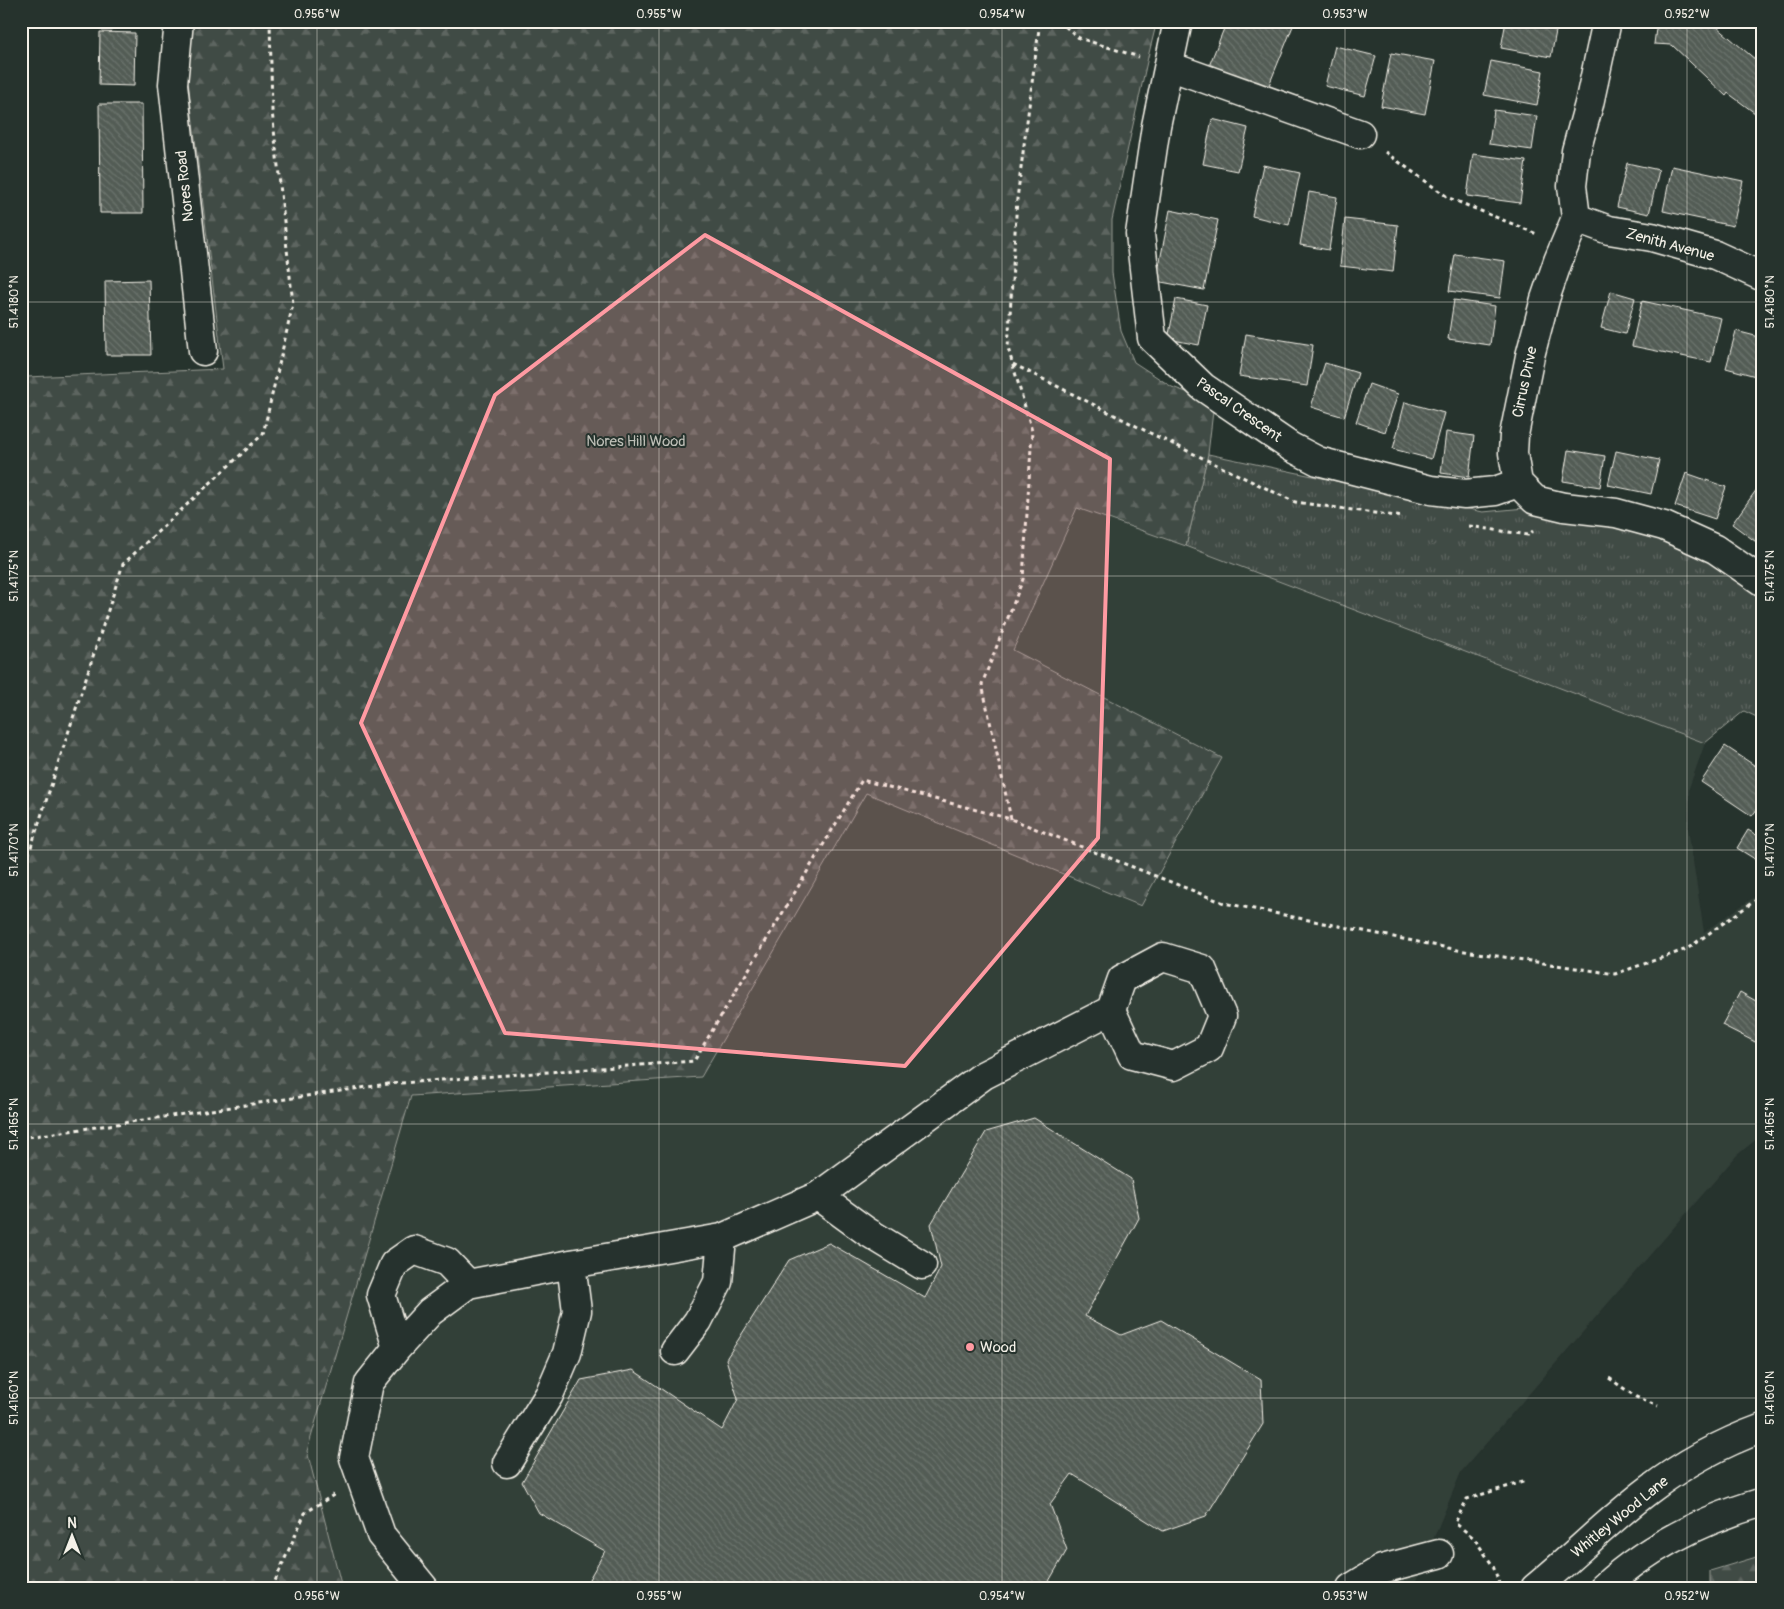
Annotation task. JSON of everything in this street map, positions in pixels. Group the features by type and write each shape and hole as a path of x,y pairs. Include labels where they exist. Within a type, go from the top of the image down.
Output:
{"street":[{"name":"Nores Road","path":"179,21 174,84 203,351"},
{"name":"Pascal Crescent","path":"1178,21 1156,126 1140,234 1152,338 1203,387 1290,447 1318,461 1431,490 1465,494 1495,491 1518,483"},
{"name":"Cirrus Drive","path":"1518,483 1512,453 1514,434 1540,318 1558,261 1576,218 1572,186 1576,151 1589,104 1606,21"},
{"path":"1168,66 1360,134"},
{"name":"Zenith Avenue","path":"1576,218 1609,230 1652,237 1706,252 1742,266 1763,277"},
{"path":"1518,483 1535,500 1564,507 1616,513 1664,526 1715,548 1763,582"},
{"path":"424,1588 381,1536 354,1458 369,1383 397,1348 430,1312 468,1284 722,1238 818,1196 984,1075 1111,1010"},
{"path":"818,1196 866,1231 922,1265"},
{"path":"675,1351 698,1321 718,1282 722,1238"},
{"path":"397,1348 381,1295 394,1264 414,1250 447,1262 468,1284"},
{"path":"507,1463 549,1395 567,1353 577,1311 571,1264"},
{"name":"Whitley Wood Lane","path":"1535,1588 1649,1489 1701,1456 1735,1438 1763,1428"},
{"path":"1603,1588 1640,1558 1684,1533 1736,1510 1763,1502"},
{"path":"1350,1588 1382,1569 1439,1554"}],"path":[{"path":"21,878 123,564 263,434 293,304 272,111 270,21"},
{"path":"1011,819 982,684 1022,579 1032,431 1008,348 1017,199 1040,21"},
{"path":"1059,21 1079,38 1168,66"},
{"path":"1360,134 1449,198 1565,246"},
{"path":"21,1138 388,1084 694,1061 862,780 1011,819 1224,902 1458,950 1615,974 1687,949 1763,895"},
{"path":"1609,1378 1636,1397 1658,1406"},
{"path":"272,1588 305,1513 360,1477"},
{"path":"1500,1585 1493,1566 1474,1538 1455,1523 1467,1499 1526,1481"}],"highlighted area":[{"path":"705,235 1110,459 1098,838 905,1066 505,1033 361,723 495,395"}],"shaded area":[{"path":"1077,508 1186,546 1705,743 1689,788 1688,829 1704,932 1763,891 1763,1134 1737,1155 1461,1472 1413,1588 342,1588 307,1451 411,1095 701,1077 866,793 1140,906 1222,758 1013,650"}],"green space":[{"name":"Nores Hill Wood","path":"192,21 1157,21 1112,220 1112,273 1121,331 1134,362 1172,387 1195,395 1213,411 1208,454 1186,546 1077,508 1013,650 1222,758 1141,906 866,793 701,1077 411,1096 307,1451 342,1588 21,1588 21,398 26,377 223,369 188,81"},
{"path":"1208,454 1483,512 1535,507 1622,522 1704,551 1763,591 1763,720 1744,711 1705,743 1186,546"},
{"path":"1763,1555 1763,1588 1710,1588 1710,1571"}],"building":[{"path":"43,21 68,21 68,25"},
{"path":"1227,21 1295,21 1265,95 1207,71"},
{"path":"1506,21 1533,21 1557,26 1551,57 1501,48"},
{"path":"1657,21 1710,21 1763,66 1763,119 1728,93 1726,96 1672,45 1654,44"},
{"path":"100,32 135,33 134,86 99,85"},
{"path":"1335,46 1376,56 1365,96 1325,86"},
{"path":"1391,53 1435,61 1425,114 1381,106"},
{"path":"1491,61 1543,71 1537,105 1484,95"},
{"path":"99,104 142,104 143,213 100,213"},
{"path":"1494,110 1537,116 1532,150 1489,144"},
{"path":"1212,119 1248,128 1238,171 1203,164"},
{"path":"1473,154 1526,161 1520,203 1467,196"},
{"path":"1627,163 1659,170 1649,214 1617,207"},
{"path":"1263,165 1300,173 1289,225 1252,216"},
{"path":"1672,166 1743,181 1733,226 1663,211"},
{"path":"1309,192 1337,197 1329,250 1300,245"},
{"path":"1170,210 1218,220 1204,290 1156,281"},
{"path":"1345,219 1398,225 1393,272 1340,266"},
{"path":"1455,254 1505,261 1500,298 1449,291"},
{"path":"149,280 151,355 106,355 105,281"},
{"path":"1611,291 1635,298 1625,334 1601,328"},
{"path":"1176,299 1207,305 1199,345 1168,339"},
{"path":"1454,300 1495,306 1490,345 1448,339"},
{"path":"1642,301 1721,318 1711,362 1632,346"},
{"path":"1736,331 1763,338 1763,378 1726,368"},
{"path":"1246,334 1313,345 1307,386 1239,376"},
{"path":"1325,363 1358,373 1344,417 1311,407"},
{"path":"1369,384 1398,394 1385,432 1356,422"},
{"path":"1405,402 1444,413 1431,459 1393,449"},
{"path":"1446,432 1474,436 1469,477 1441,473"},
{"path":"1568,450 1605,456 1600,487 1563,481"},
{"path":"1616,451 1659,460 1651,494 1608,485"},
{"path":"1686,473 1726,487 1715,519 1675,506"},
{"path":"1757,489 1763,494 1763,547 1732,524"},
{"path":"1725,746 1763,771 1763,801 1752,816 1701,782"},
{"path":"1748,830 1763,839 1763,864 1737,848"},
{"path":"1740,992 1763,1005 1763,1046 1722,1025"},
{"name":"Wood","path":"1034,1118 1131,1179 1139,1218 1085,1316 1121,1335 1161,1320 1261,1380 1263,1424 1206,1516 1163,1531 1072,1474 1050,1504 1067,1550 1045,1588 584,1588 605,1551 539,1513 522,1482 581,1380 633,1370 722,1430 738,1399 726,1359 789,1260 829,1243 925,1298 941,1267 931,1224 986,1132"}],"place":[{"name":"Wood","path":"970,1347"}]}
